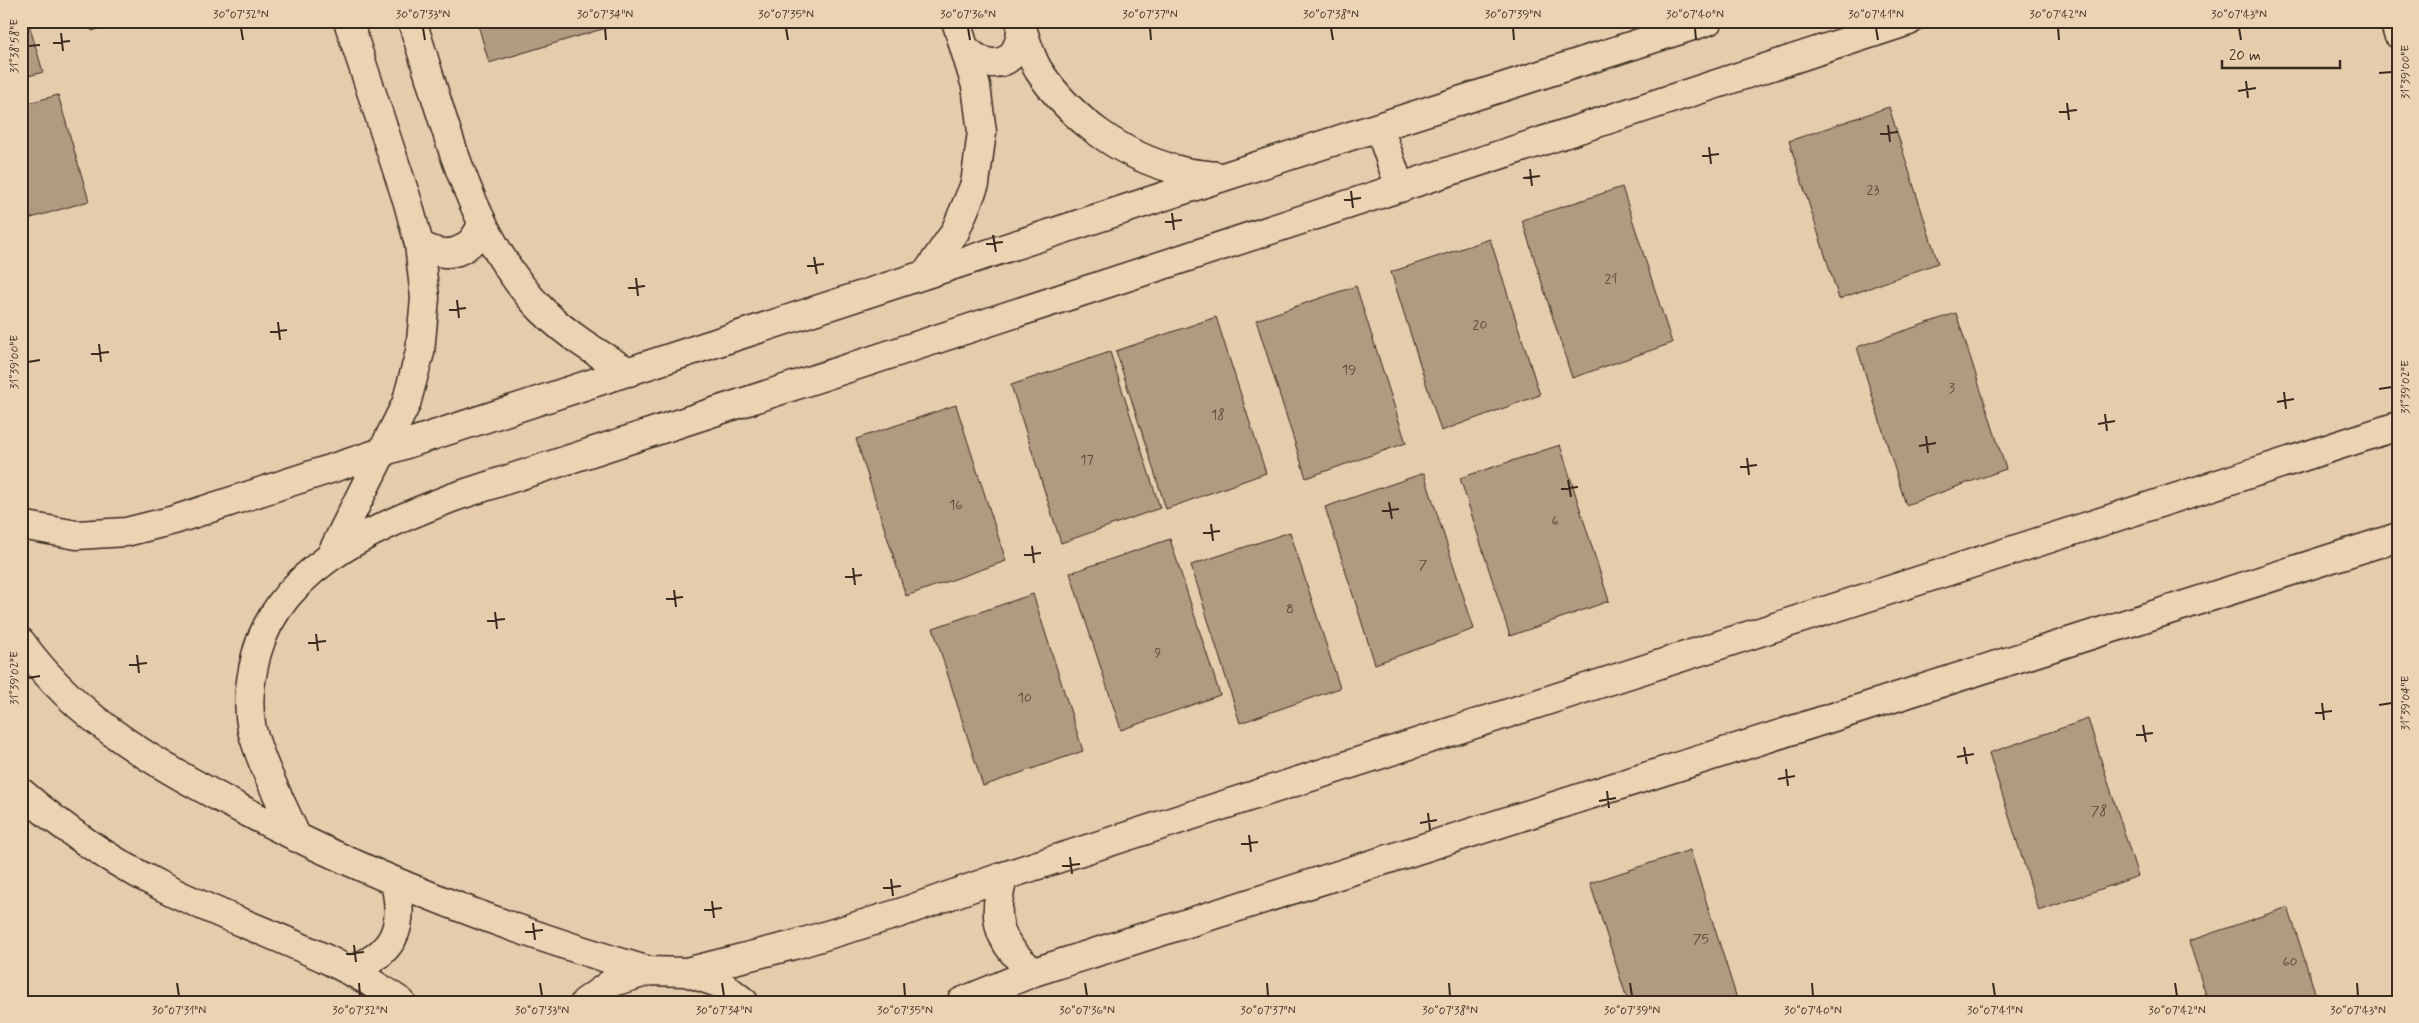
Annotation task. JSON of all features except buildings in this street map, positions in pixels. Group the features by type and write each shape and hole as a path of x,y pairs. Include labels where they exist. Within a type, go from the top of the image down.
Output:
{"street":[{"path":"331,556 406,404 420,352 425,298 419,244 408,203 348,21"},
{"path":"412,21 467,187 482,224 508,270 543,311 584,345 629,372"},
{"path":"926,274 955,232 975,184 982,132 976,86 956,21"},
{"path":"298,838 265,766 252,729 249,690 256,651 271,615 296,584 331,556 410,514 454,497 1909,21"},
{"path":"2394,21 2398,34"},
{"path":"21,525 76,535 126,532 247,497 1222,177 1703,22"},
{"path":"965,48 975,59 989,64 1003,61 1015,52 1021,39 1020,23"},
{"path":"1020,23 1038,70 1065,104 1098,134 1137,156 1179,171 1222,177"},
{"path":"1379,127 1400,188"},
{"path":"419,244 430,251 443,254 456,252 467,246 477,236 482,224"},
{"path":"21,642 72,700 121,740 175,775 298,838 395,883 521,931 649,971 686,972 848,930 1004,876 2397,425"},
{"path":"961,1002 1034,972 2398,537"},
{"path":"21,792 53,819 104,855 160,886 300,947 349,971 401,1002"},
{"path":"1004,876 997,897 997,919 1002,934 1016,959 1034,972"},
{"path":"349,971 370,963 387,948 397,927 400,905 395,883"},
{"path":"585,1002 613,982 649,971"},
{"path":"686,972 722,984 744,1002"}]}
